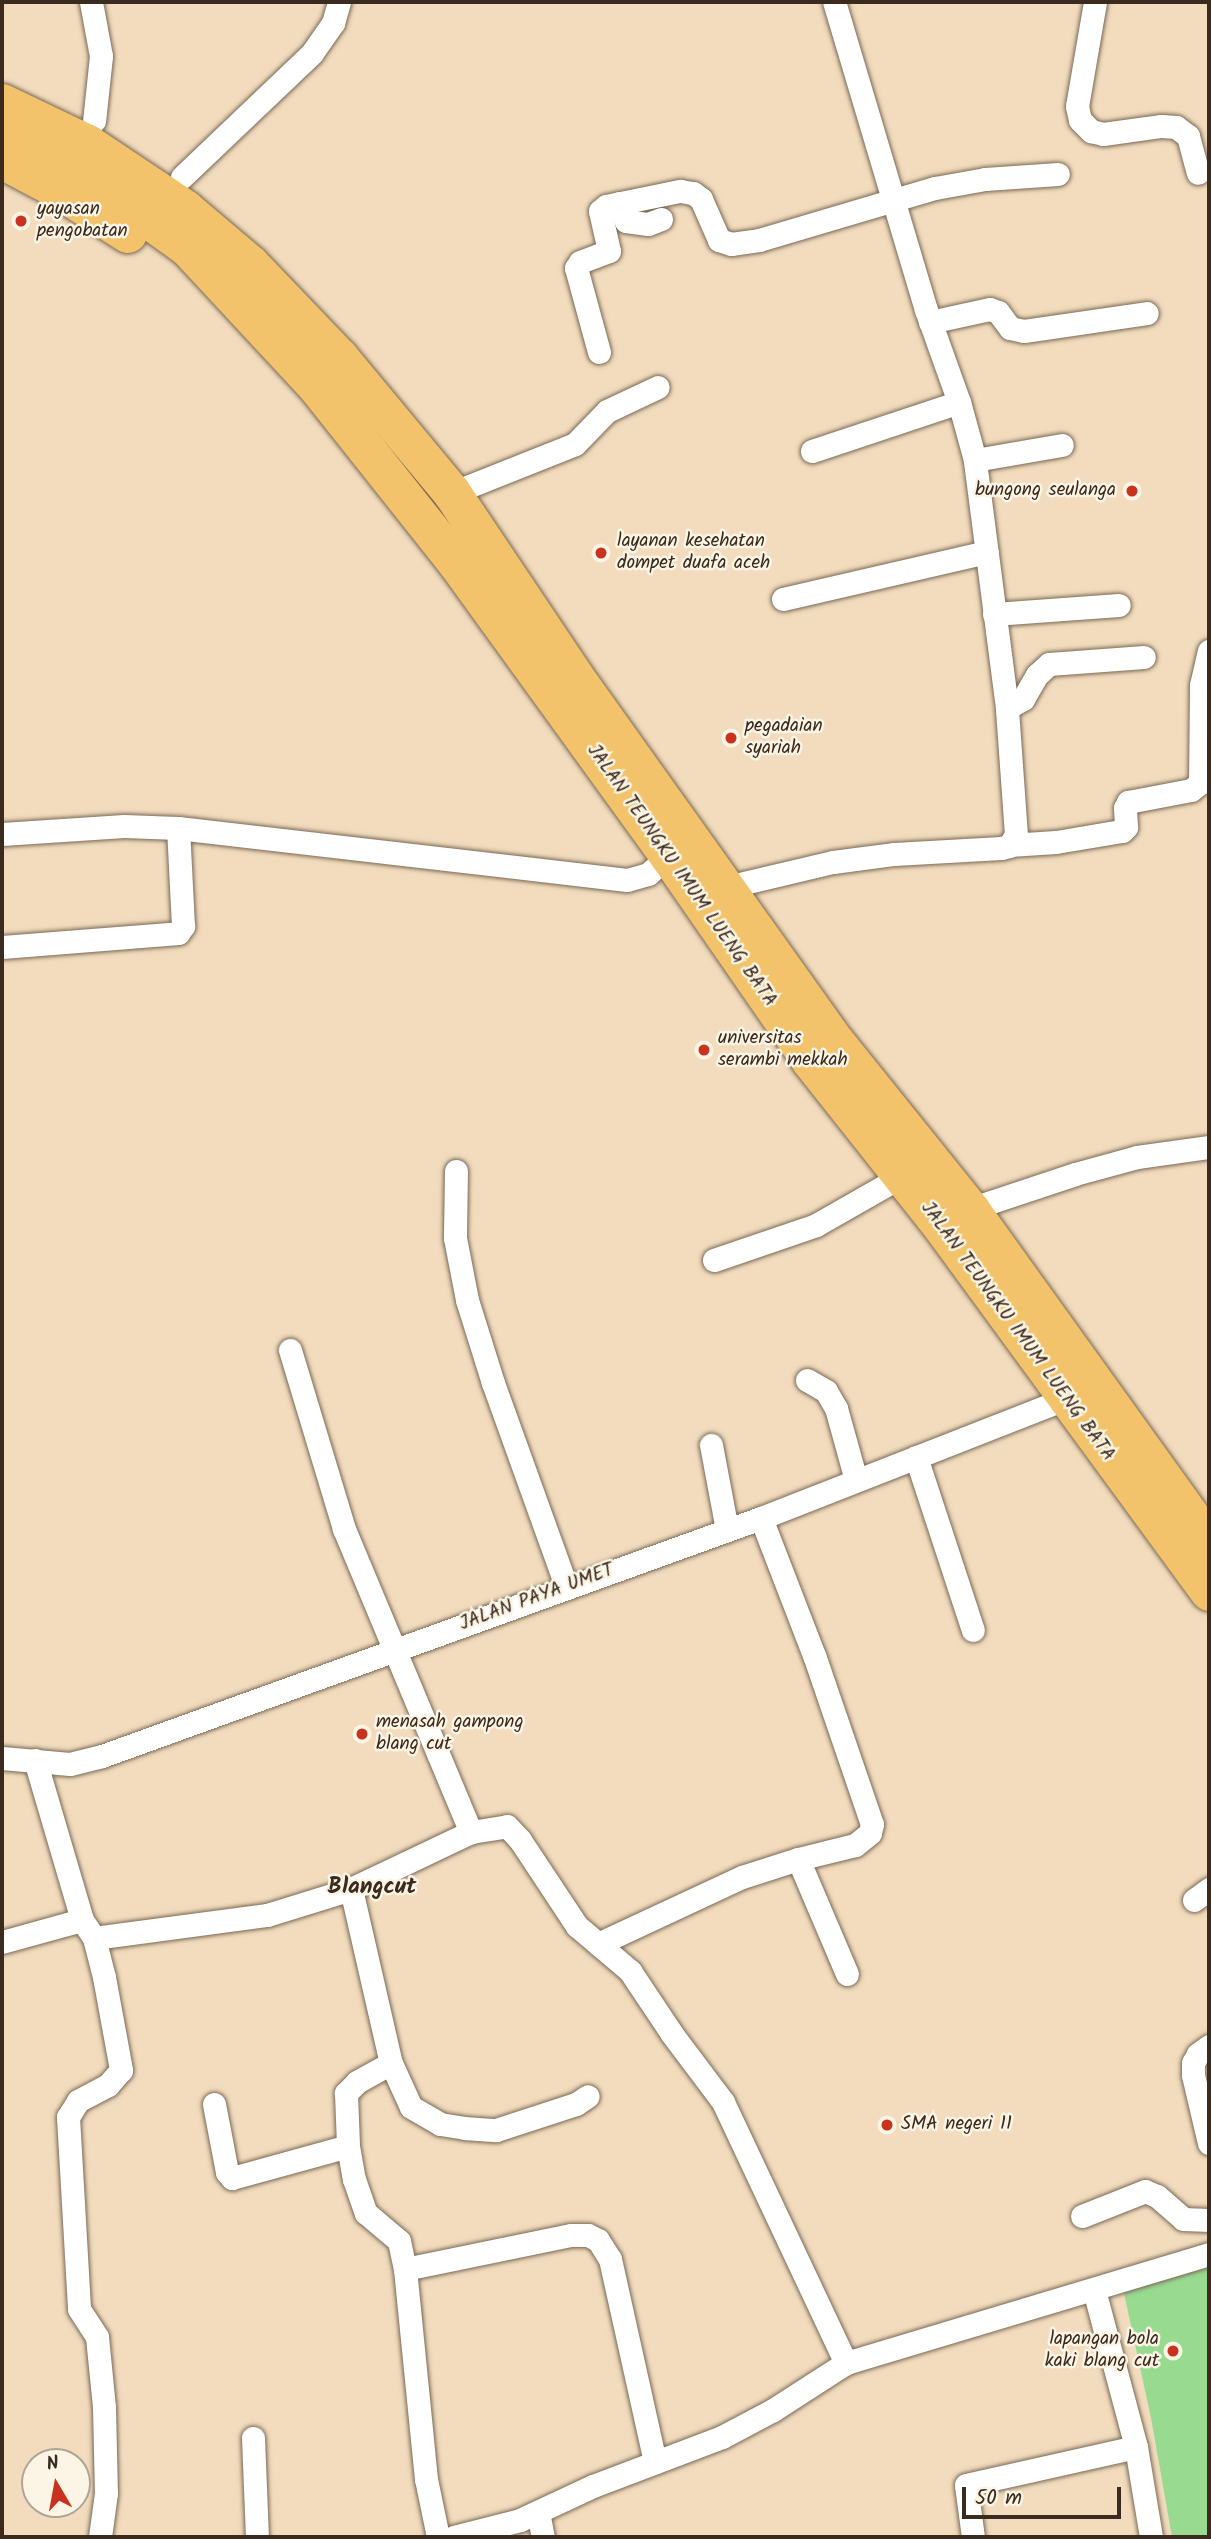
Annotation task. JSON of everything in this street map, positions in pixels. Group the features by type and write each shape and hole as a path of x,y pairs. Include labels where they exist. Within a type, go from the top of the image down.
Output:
{"highway":[{"name":"JALAN TEUNGKU IMUM LUENG BATA","path":"2,78 94,121 182,177 270,249 299,283 313,309 310,350"},
{"path":"2,103 88,144 185,209 238,275"},
{"path":"2,132 45,151 114,194 188,248 238,275"},
{"name":"JALAN TEUNGKU IMUM LUENG BATA","path":"2,160 57,189 310,350 458,566 669,856 824,1052 970,1209 1209,1541"},
{"name":"JALAN TEUNGKU IMUM LUENG BATA","path":"238,275 452,493 573,674 727,887 824,1052 902,1176 1209,1592"}],"street":[{"path":"91,2 101,56 94,121"},
{"path":"182,177 312,53 333,23 339,2"},
{"path":"834,2 930,322 959,402 975,460 1007,708 1017,829 1009,845"},
{"path":"1095,2 1077,106 1080,120 1091,131 1103,134 1161,126 1176,127 1188,136 1198,173"},
{"path":"599,352 576,268 580,262 609,251 600,211 619,203 680,191 693,193 701,199 719,240 731,244 759,240 935,188 985,179 1058,174"},
{"path":"619,203 626,221 648,224 661,219"},
{"path":"930,322 990,309 998,312 1010,328 1024,331 1147,313"},
{"path":"452,493 575,444 607,411 659,387"},
{"path":"812,451 959,402"},
{"path":"975,460 1062,445"},
{"path":"783,598 987,552"},
{"path":"994,614 1119,605"},
{"path":"727,887 833,862 894,854 1001,848 1122,831 1126,827 1125,808 1128,802 1191,790 1200,783 1201,685 1209,651"},
{"path":"1007,708 1023,699 1037,675 1049,664 1144,657"},
{"path":"2,834 124,826 178,828 627,880 648,874 669,856"},
{"path":"2,947 178,933 183,926 178,828"},
{"path":"970,1209 1062,1178 1137,1157 1209,1147"},
{"path":"456,1171 455,1238 467,1300 493,1383 567,1588"},
{"path":"714,1260 816,1225 902,1176"},
{"path":"290,1350 344,1529 471,1832"},
{"path":"807,1380 826,1391 836,1408 856,1480"},
{"name":"JALAN PAYA UMET","path":"2,1758 70,1764 102,1756 761,1518 1065,1399"},
{"path":"711,1445 727,1530"},
{"path":"916,1457 973,1630"},
{"path":"598,1944 742,1877 855,1845 870,1833 872,1824 814,1655 761,1518"},
{"path":"35,1760 113,2016 121,2070 108,2085 78,2101 68,2117 79,2309 97,2337 104,2407 106,2482 100,2537"},
{"path":"2,1942 88,1929 267,1915 351,1889 471,1832 507,1826 520,1840 577,1926 630,1971 672,2034 723,2102 846,2363"},
{"path":"798,1859 847,1973"},
{"path":"351,1889 391,2063 411,2107 440,2124 496,2130 576,2104 589,2096"},
{"path":"1209,2046 1198,2054 1194,2063 1194,2075 1209,2143"},
{"path":"391,2063 357,2082 346,2093 348,2146 360,2200 366,2213 399,2241 405,2269 426,2479 438,2537"},
{"path":"214,2104 227,2172 232,2178 348,2146"},
{"path":"1082,2216 1146,2191 1157,2196 1183,2220 1209,2220"},
{"path":"405,2269 571,2235 588,2235 598,2240 610,2259 655,2462"},
{"path":"454,2537 498,2528 722,2437 752,2422 846,2363 1209,2254"},
{"path":"1094,2290 1136,2447 1152,2537"},
{"path":"253,2438 257,2537"},
{"path":"973,2537 966,2485 1136,2447"},
{"path":"538,2512 543,2537"}],"green space":[{"name":"lapangan bola kaki blang cut","path":"1209,2262 1209,2537 1172,2537 1151,2418 1122,2284"}],"place":[{"name":"yayasan pengobatan","path":"21,221"},
{"name":"bungong seulanga","path":"1132,491"},
{"name":"layanan kesehatan dompet duafa aceh","path":"601,553"},
{"name":"pegadaian syariah","path":"731,738"},
{"name":"universitas serambi mekkah","path":"704,1050"},
{"name":"menasah gampong blang cut","path":"362,1734"},
{"name":"SMA negeri 11","path":"887,2125"},
{"name":"lapangan bola kaki blang cut","path":"1173,2351"}],"district":[{"name":"Blangcut","path":"372,1887"}]}
